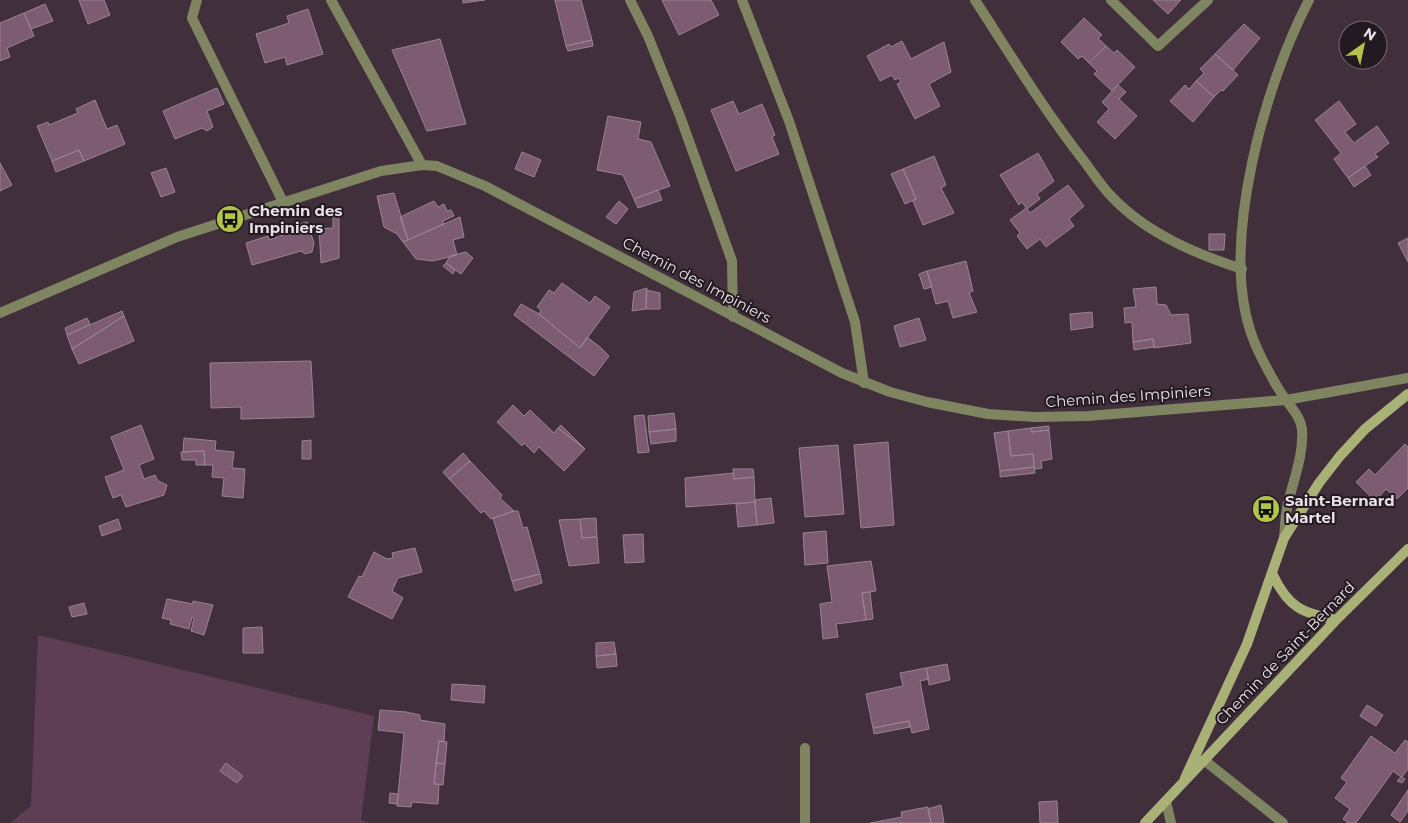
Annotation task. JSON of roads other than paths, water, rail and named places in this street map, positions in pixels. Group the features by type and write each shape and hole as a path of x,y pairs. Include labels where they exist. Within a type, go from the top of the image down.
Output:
{"main road":[{"path":"1284,538 1319,483 1340,456 1365,429 1408,394"},
{"name":"Chemin de Saint-Bernard","path":"1185,778 1247,644 1273,575 1284,538"},
{"name":"Chemin de Saint-Bernard","path":"1145,823 1185,778 1336,620 1408,549"},
{"path":"1273,575 1279,588 1291,604 1308,614 1336,620"}],"street":[{"path":"197,0 192,18 282,202"},
{"path":"331,0 422,165"},
{"path":"630,0 648,36 680,116 732,261 733,317"},
{"path":"742,0 789,121 855,322 864,383"},
{"path":"975,0 1061,132 1112,197 1138,219 1172,240 1205,257 1242,269"},
{"path":"1111,0 1158,46 1208,0"},
{"path":"1284,538 1287,510 1301,448 1302,428 1252,336 1244,310 1242,269 1244,219 1257,138 1278,73 1309,0"},
{"name":"Chemin des Impiniers","path":"0,313 177,237 381,171 422,165 437,166 486,186 733,317 864,383 927,402 988,414 1035,417 1088,416 1286,400 1408,378"},
{"path":"805,748 805,823"},
{"path":"1204,760 1283,823"},
{"path":"1166,801 1172,823"}],"place":[{"name":"Chemin des Impiniers","path":"230,219"},
{"name":"Saint-Bernard Martel","path":"1266,509"}]}
